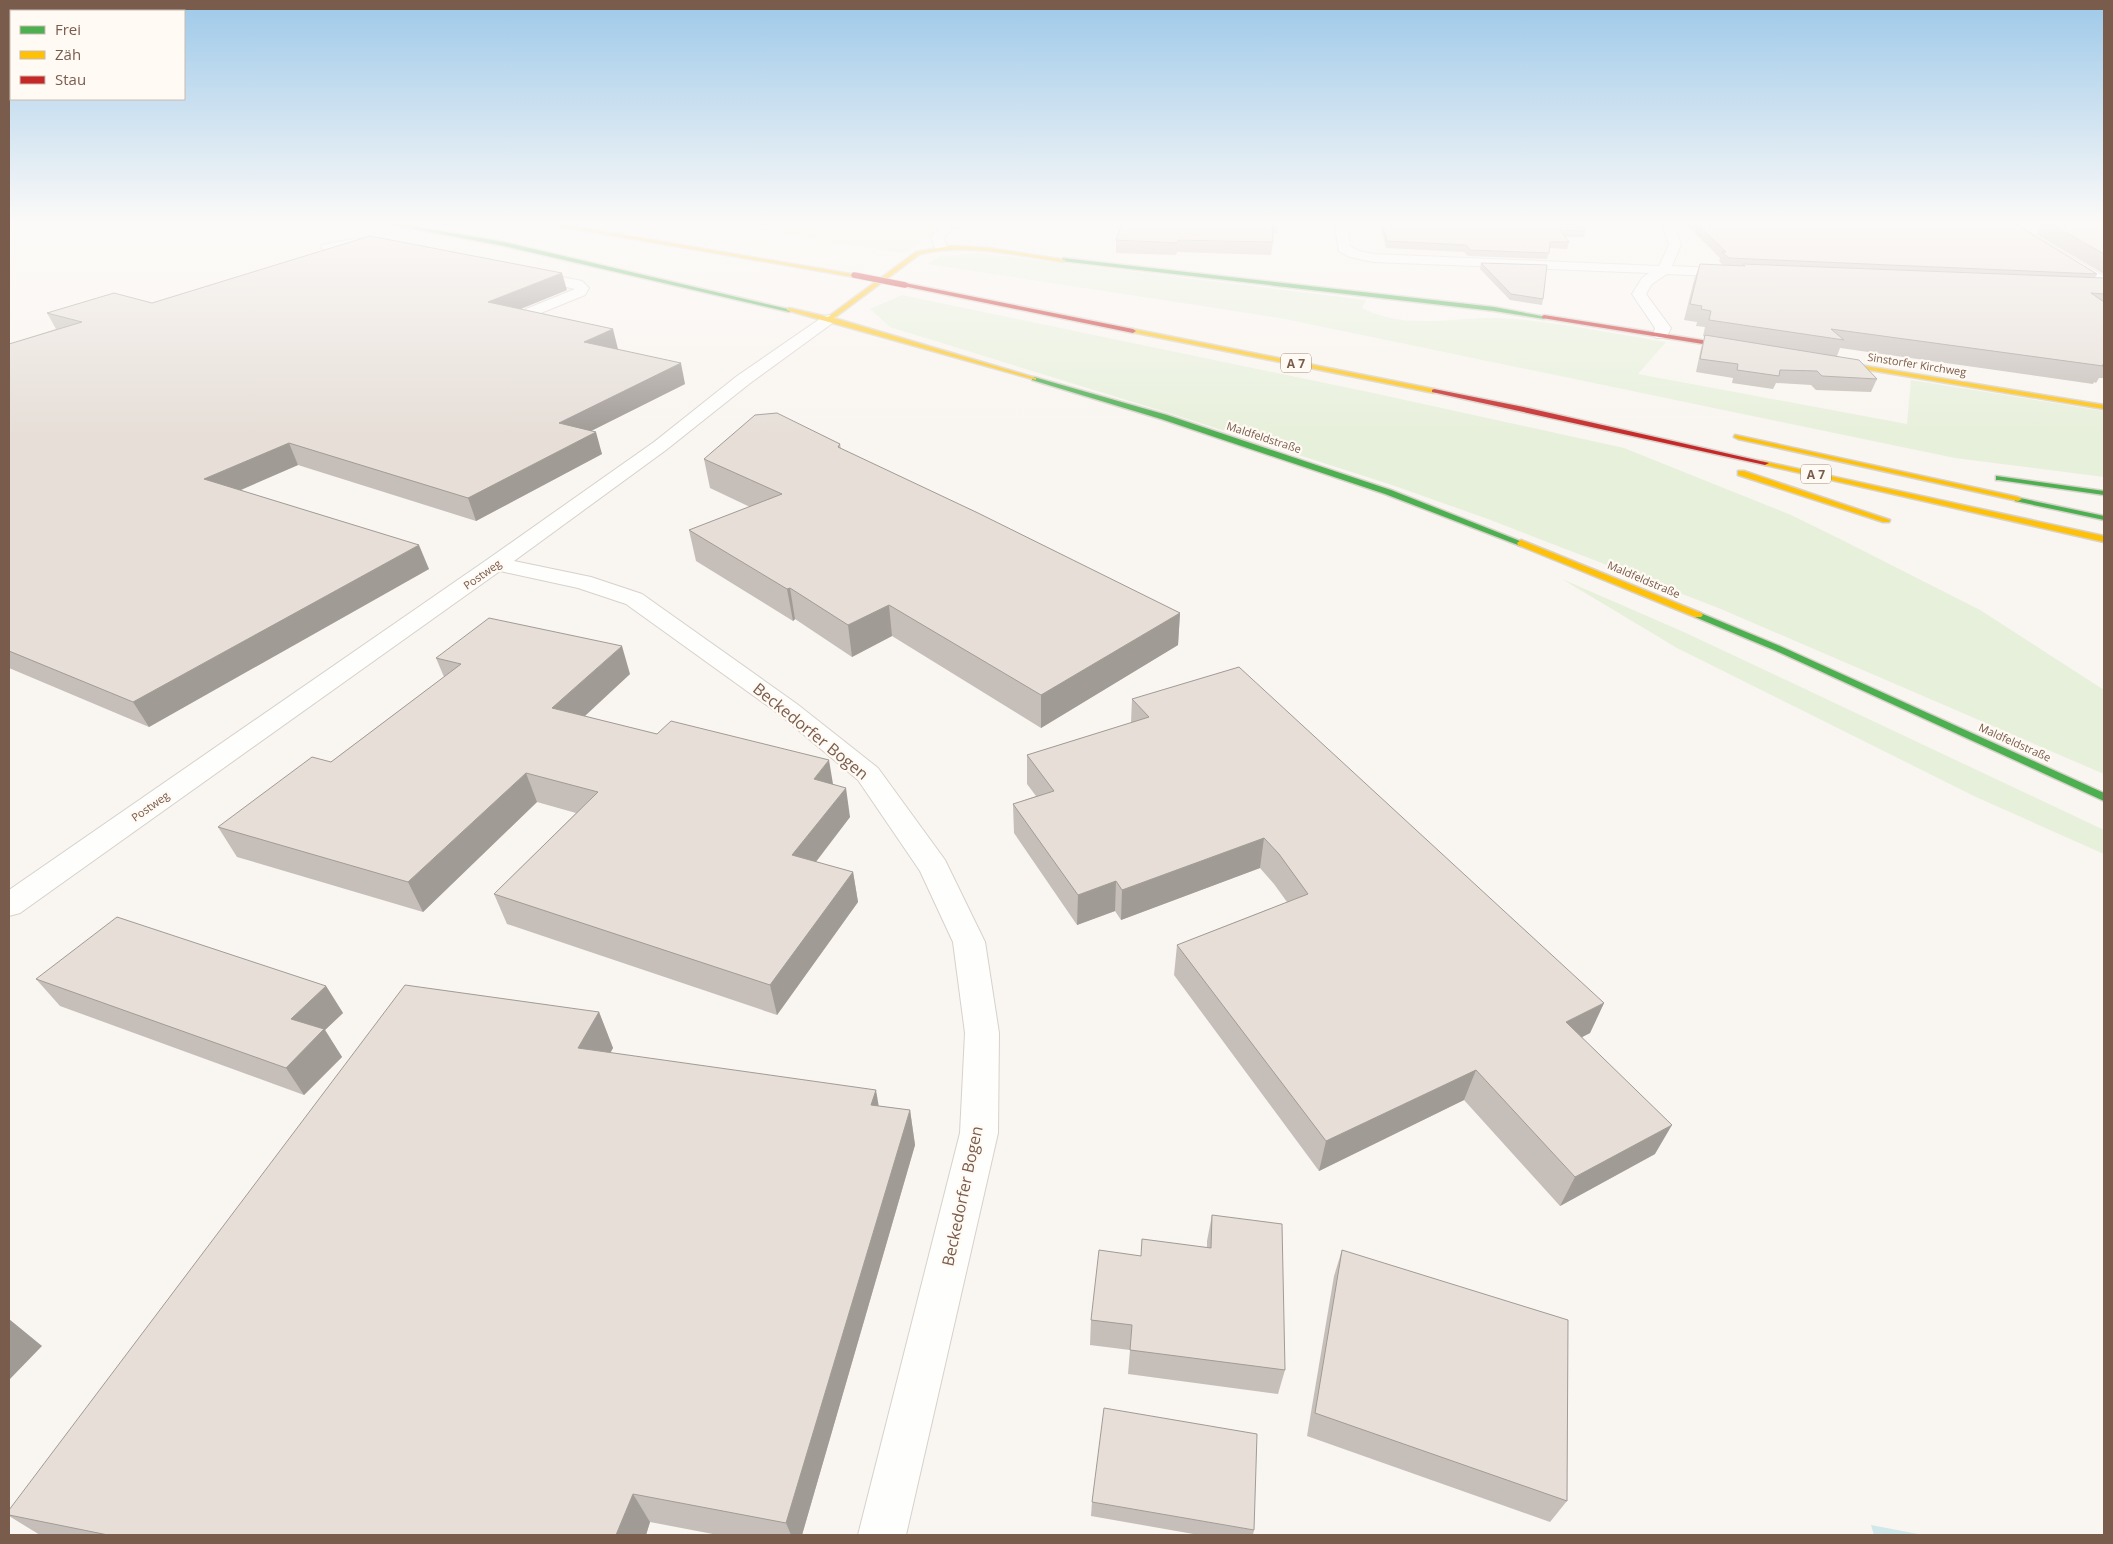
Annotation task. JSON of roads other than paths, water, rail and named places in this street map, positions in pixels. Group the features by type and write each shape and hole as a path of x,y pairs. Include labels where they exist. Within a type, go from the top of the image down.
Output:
{"main road":[{"name":"Maldfeldstraße","path":"717,293 829,319 1164,417 1388,492 1560,558 1776,648 2104,797"},
{"name":"Postweg","path":"829,319 863,293"},
{"name":"A 7","path":"945,293 1528,410 2104,539"},
{"path":"1353,293 1485,308 1750,350"},
{"name":"Sinstorfer Kirchweg","path":"1819,361 2104,407"},
{"path":"1528,410 1693,459"},
{"name":"A 7","path":"1917,465 1730,435 2104,518"},
{"path":"1727,469 1886,520"},
{"path":"1986,476 2104,493"}],"street":[{"path":"531,312 577,293"},
{"path":"1640,293 1645,304 1663,328 1661,335"},
{"name":"Postweg","path":"9,905 496,564 660,446 743,380 829,319"},
{"name":"Beckedorfer Bogen","path":"496,564 583,582 634,599 788,709 868,774 934,868 968,942 982,1033 979,1133 882,1535"}],"water":[{"path":"1871,1525 1923,1535 1874,1535"}]}
